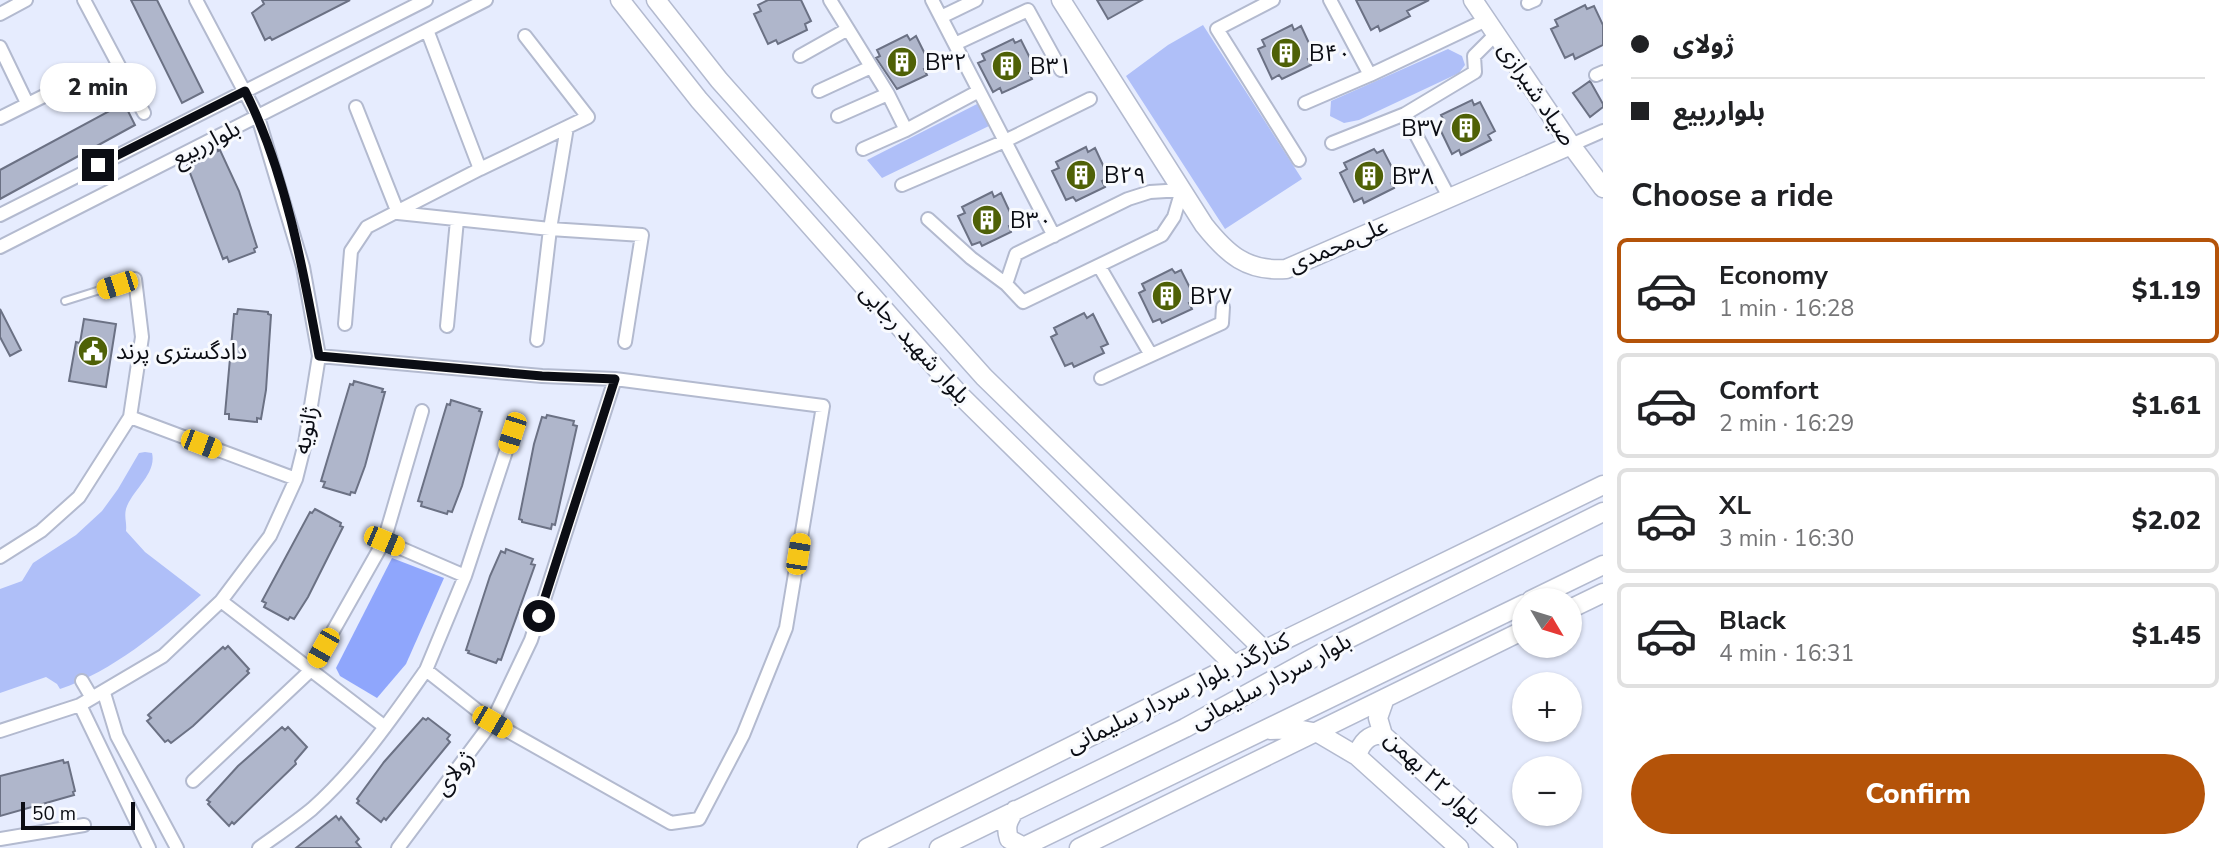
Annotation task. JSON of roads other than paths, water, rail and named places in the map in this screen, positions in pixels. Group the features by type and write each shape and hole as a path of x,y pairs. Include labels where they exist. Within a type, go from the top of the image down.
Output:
{"main road":[{"name":"بلوار شهید رجایی","path":"620,0 699,100 959,394 1235,666"},
{"name":"بلوار شهید رجایی","path":"656,0 719,80 984,377 1264,650"},
{"name":"علی‌محمدی","path":"1061,0 1220,245 1237,259 1268,270 1286,269 1571,145"},
{"name":"صیاد شیرازی","path":"1473,0 1603,188"},
{"name":"کنارگذر بلوار سردار سلیمانی","path":"867,848 1603,485"},
{"name":"بلوار سردار سلیمانی","path":"944,846 1185,728 1342,642 1603,512"},
{"path":"1135,568 1149,567 1156,560 1160,548"},
{"path":"1556,588 1603,565"},
{"path":"1582,603 1603,593"},
{"name":"بلوار سردار سلیمانی","path":"1023,847 1512,610"},
{"path":"1079,848 1512,637"},
{"name":"بلوار ۲۲ بهمن","path":"1385,698 1378,718 1383,735 1508,848"},
{"path":"1261,730 1297,729 1318,733"},
{"name":"بلوار ۲۲ بهمن","path":"1318,733 1357,756 1459,848"},
{"path":"1357,756 1369,737 1375,734 1383,735"},
{"path":"1015,810 1006,824 1007,833 1009,839 1023,847"},
{"path":"944,846 965,843 972,848"}],"street":[{"path":"0,14 26,0"},
{"path":"84,0 144,113"},
{"name":"ژانویه","path":"0,731 80,705 163,656 221,601 270,536 296,480 305,443 319,356 303,267 258,117 196,0"},
{"name":"بلوارربیع","path":"0,215 426,0"},
{"name":"بلوارربیع","path":"0,247 486,0"},
{"path":"830,0 888,94 906,130"},
{"path":"932,0 1054,236"},
{"path":"941,17 976,0"},
{"path":"1273,0 1217,29 1299,160"},
{"path":"1330,0 1370,75"},
{"path":"955,44 1028,10 1061,70"},
{"path":"1305,103 1491,27"},
{"path":"1332,143 1405,114 1475,72 1474,56 1491,27"},
{"path":"800,56 848,29"},
{"path":"427,30 480,169"},
{"path":"345,324 351,251 368,227 588,117 525,36"},
{"path":"0,47 27,103"},
{"path":"819,91 871,67"},
{"path":"0,118 68,84"},
{"path":"863,149 906,130 979,91"},
{"path":"838,116 888,94"},
{"path":"902,184 1005,141 1090,99"},
{"path":"356,107 398,213"},
{"path":"1405,114 1449,197"},
{"path":"537,340 550,229 567,127"},
{"path":"1571,145 1603,131"},
{"path":"928,219 971,258 1006,284 1023,302 1162,235 1174,217 1182,190 1150,192 1128,199 1016,254 1006,284"},
{"path":"398,213 550,229 642,234 625,342"},
{"path":"447,326 457,220"},
{"path":"1099,266 1151,355"},
{"path":"0,556 41,531 79,497 130,418 142,337 135,279"},
{"path":"1101,378 1222,323 1223,307"},
{"path":"319,356 542,376 615,379 823,406 786,628 743,735 699,820 671,823 492,722 426,670"},
{"name":"ژولای","path":"398,848 492,722 531,640 615,379"},
{"path":"193,781 311,670 384,541 422,411"},
{"path":"130,418 296,480"},
{"path":"259,848 312,808 357,761 426,670 466,576 512,433"},
{"path":"384,541 466,576"},
{"path":"221,601 385,727"},
{"path":"82,681 98,696 177,848"},
{"path":"80,705 149,848"},
{"path":"0,839 84,825"}],"lane":[{"path":"65,301 135,279"}],"place":[{"name":"B۴۰","path":"1286,53"},
{"name":"B۳۲","path":"902,62"},
{"name":"B۳۱","path":"1007,66"},
{"name":"B۳۷","path":"1466,128"},
{"name":"B۲۹","path":"1081,175"},
{"name":"B۳۸","path":"1369,176"},
{"name":"B۳۰","path":"987,220"},
{"name":"B۲۷","path":"1167,296"},
{"name":"دادگستری پرند","path":"93,351"}]}
